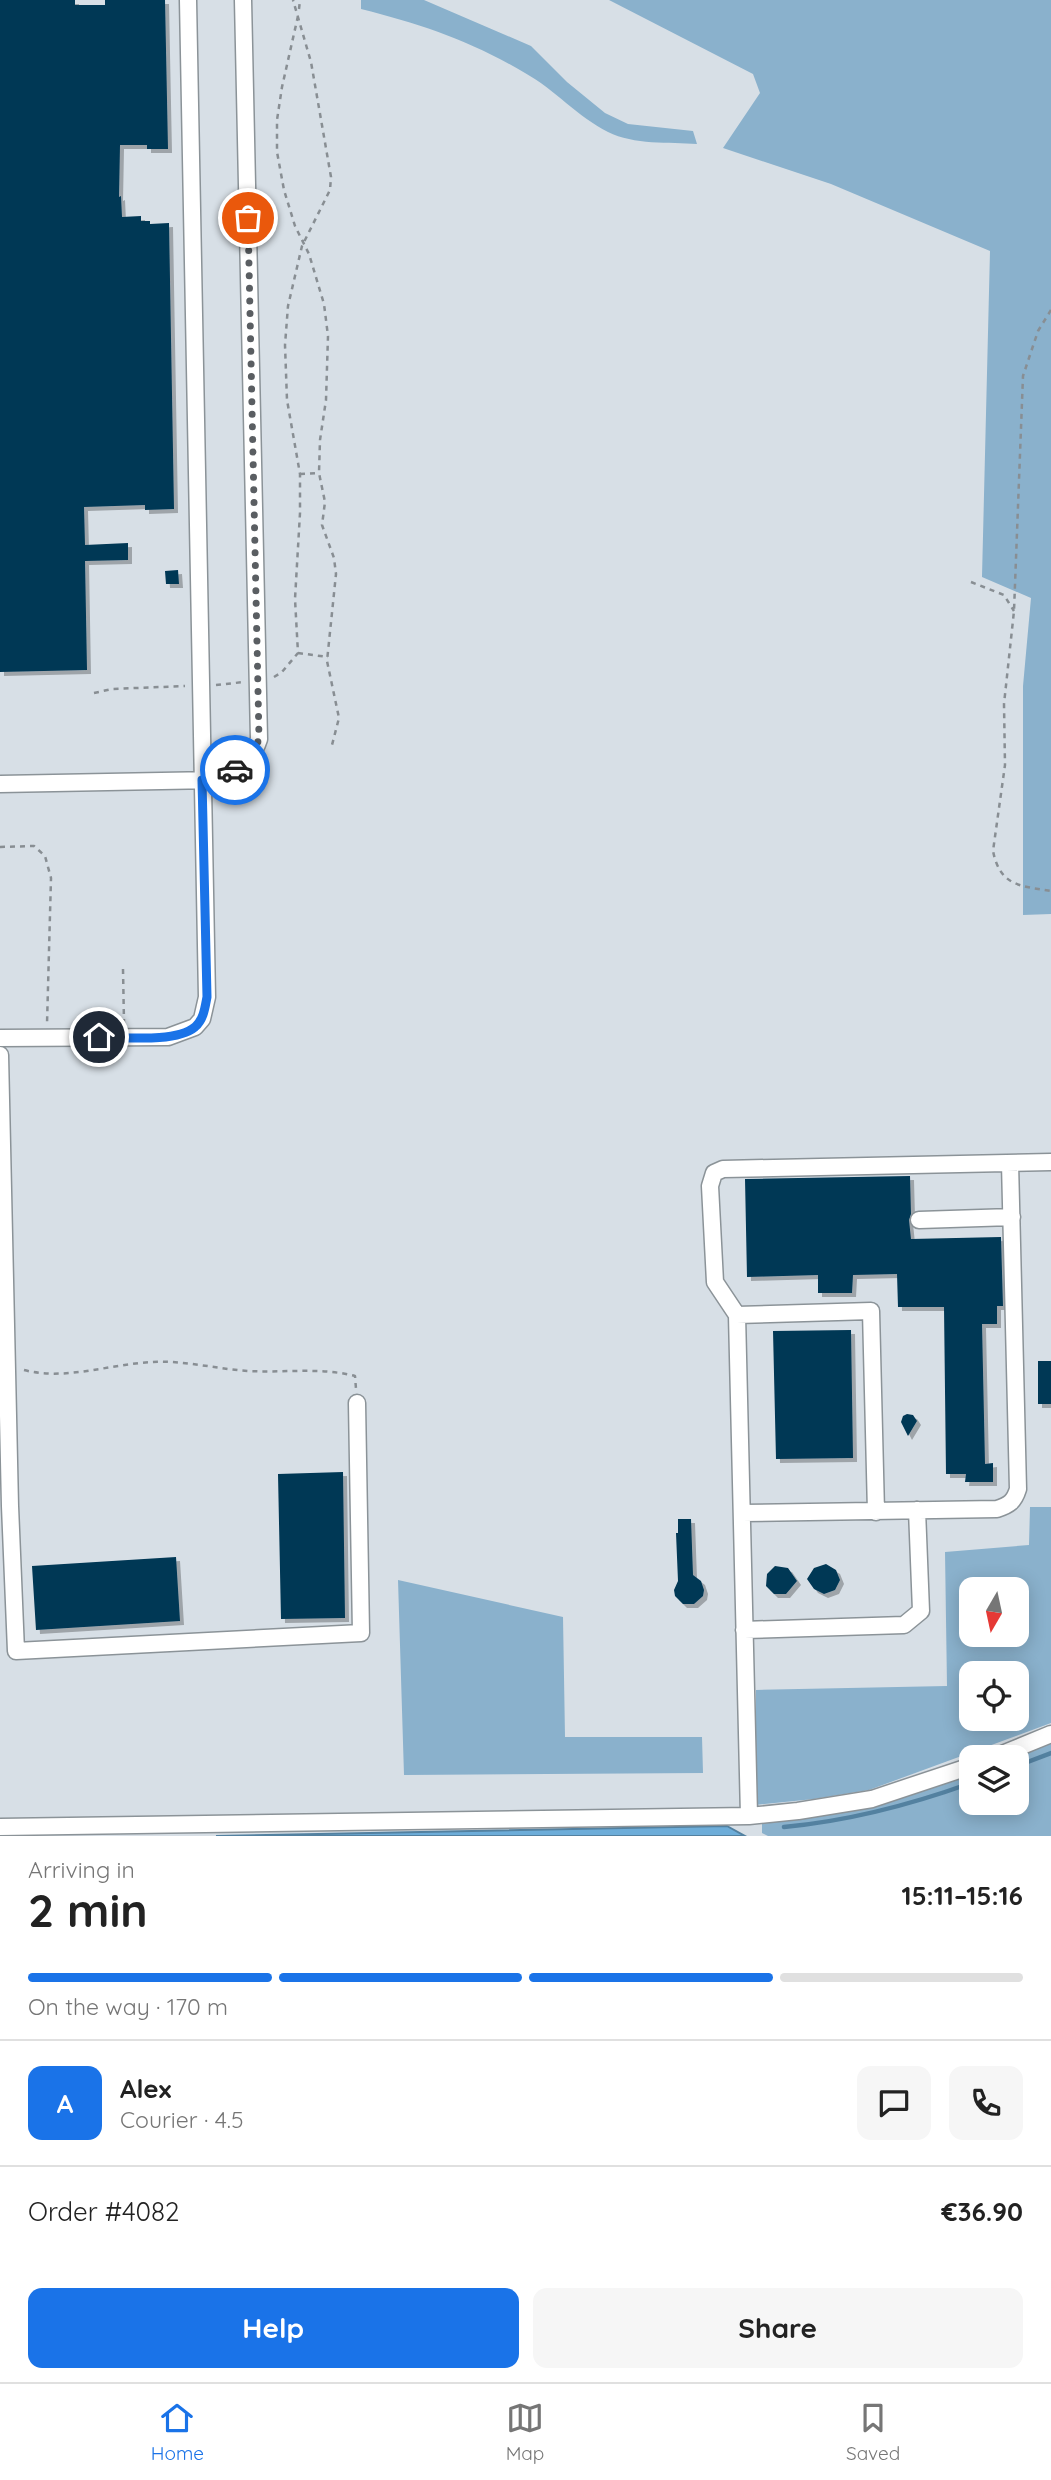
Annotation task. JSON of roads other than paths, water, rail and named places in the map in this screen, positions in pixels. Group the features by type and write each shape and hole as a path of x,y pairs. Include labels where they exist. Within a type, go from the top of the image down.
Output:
{"street":[{"path":"0,1038 168,1037 195,1027 202,1018 207,997 188,0"},
{"path":"0,784 223,778 254,754 259,738 243,0"},
{"path":"0,1055 16,1651 361,1633 357,1403"},
{"path":"749,1816 737,1315 715,1282 710,1185 713,1173 723,1168 1051,1162"},
{"path":"742,1513 997,1508 1009,1505 1015,1498 1018,1489 1010,1163"},
{"path":"919,1220 1012,1217"},
{"path":"737,1315 871,1311 876,1511"},
{"path":"744,1630 904,1625 921,1611 917,1510"},
{"path":"1024,1745 1051,1734"},
{"path":"0,1827 749,1816 872,1799 959,1770"}],"waterway":[{"path":"1029,1761 1051,1753"},
{"path":"784,1827 879,1811 959,1787"}]}
